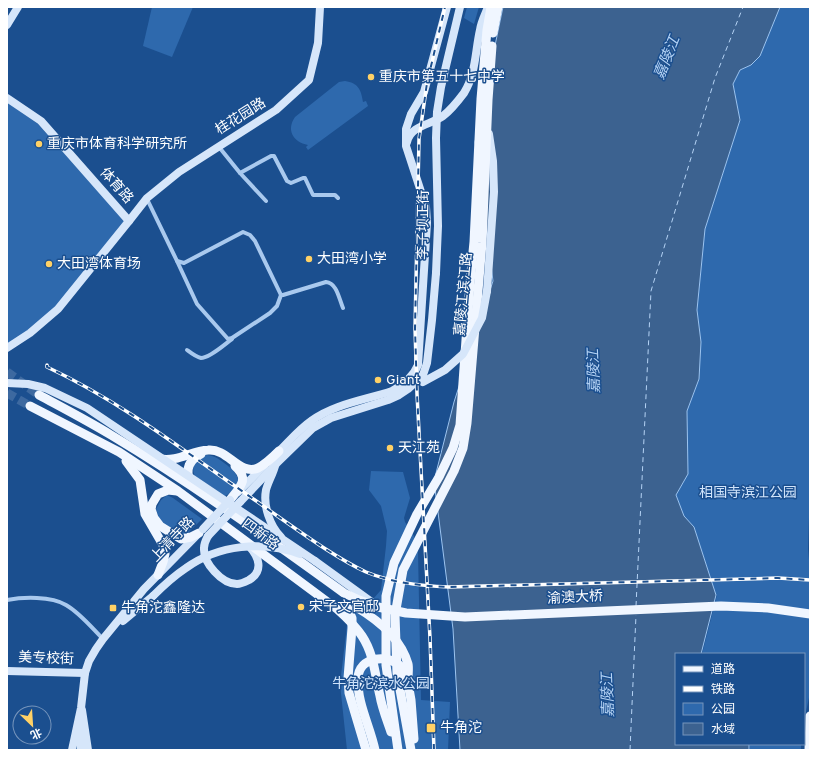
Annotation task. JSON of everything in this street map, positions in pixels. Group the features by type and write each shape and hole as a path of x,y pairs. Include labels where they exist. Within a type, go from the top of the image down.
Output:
{"main road":[{"path":"7,25 18,7"},
{"name":"桂花园路","path":"129,221 147,198 179,172 276,110 310,80 318,43 320,7"},
{"name":"李子坝正街","path":"362,403 399,387 409,379 418,365 427,223 426,207 406,146 406,129 411,114 424,92 447,7"},
{"name":"李子坝正街","path":"362,403 388,400 399,395 408,389 422,375 427,363 436,273 438,226 436,138 437,112 441,87 460,7"},
{"path":"406,146 408,138 414,131 442,116 454,105 464,92 471,79 480,29 488,7"},
{"name":"嘉陵江滨江路","path":"397,750 386,665 386,596 394,564 417,514 439,477 453,448 460,425 474,242 481,99 487,30 491,7"},
{"name":"嘉陵江滨江路","path":"411,750 397,665 396,615 403,570 454,471 463,448 467,423 482,250 487,127 493,33 498,7"},
{"name":"体育路","path":"7,98 41,121 129,221 58,309 30,333 7,348"},
{"path":"399,395 446,370 463,354 482,318 487,291 494,192 493,161 487,127"},
{"path":"7,383 28,384 45,388 87,408 313,565 378,607"},
{"name":"四新路","path":"40,395 143,454 313,565 342,595"},
{"name":"上清寺路","path":"241,538 255,555 259,567 257,573 251,579 238,584 225,581 218,575 207,560 204,549 208,536 235,501 279,451 302,428 319,415 329,410 362,403"},
{"name":"上清寺路","path":"72,750 81,708 85,674 90,661 106,636 158,575 201,531 277,463 307,433 322,422 362,403"},
{"name":"四新路","path":"30,406 118,452 178,492 337,609 354,624 370,651 380,697 397,750"},
{"path":"143,454 166,460 173,460 203,451 218,451 241,467 249,470 263,465 279,451"},
{"path":"118,452 135,471 140,480 145,514 163,545 165,554 164,562 158,575"},
{"path":"200,492 190,482 187,474 187,468 194,458 205,453 217,453 237,468 242,475 242,484 235,501"},
{"path":"277,463 266,490 267,515 277,533 313,565"},
{"path":"178,492 168,490 158,494 151,509 154,518 160,526 180,539 191,538 201,531"},
{"path":"106,636 187,567 215,553 245,546 282,548 313,565"},
{"path":"342,595 352,607 371,616 390,632 401,648 409,664 408,682 415,750"},
{"name":"渝澳大桥","path":"342,595 378,607 406,612 465,617 721,606 768,608 810,614"},
{"path":"352,607 348,678 349,693 366,750"},
{"path":"375,750 372,735 358,691 358,676 361,667 369,661 381,659 391,661 402,668 408,682"},
{"name":"美专校街","path":"7,671 85,674"},
{"path":"81,708 81,750"},
{"path":"81,708 88,750"},
{"path":"809,750 810,717"}],"street":[{"path":"219,146 240,173 266,201"},
{"path":"240,173 271,156 274,156 287,181 291,183 305,178 313,195 335,195 338,198"},
{"path":"147,198 197,304 228,339 232,338"},
{"path":"177,261 184,263 243,232 250,235 258,245 281,295 276,306 270,313 232,338 208,357 202,358 195,356 187,350"},
{"path":"281,295 283,296 330,282 336,289 342,308"},
{"path":"7,600 18,598 50,599 58,601 72,609 106,636"}],"green space":[{"path":"152,7 193,7 172,57 143,46"},
{"path":"467,7 479,7 474,24 464,18"},
{"name":"相国寺滨江公园","path":"780,7 810,7 810,486 808,549 810,570 810,693 805,716 805,653 702,653 717,595 694,527 684,516 676,495 688,474 687,411 699,379 701,342 697,310 705,229 740,120 733,84 740,70 751,65 760,56"},
{"path":"345,81 353,83 358,87 363,102 366,101 368,106 308,150 306,147 308,145 298,141 292,135 292,122 295,117 339,82"},
{"name":"大田湾体育场","path":"7,102 38,124 125,221 56,307 28,331 7,345"},
{"path":"207,455 213,456 220,460 230,467 237,475 237,485 225,496 195,476 193,469 195,462"},
{"name":"牛角沱滨水公园","path":"371,471 403,472 410,498 404,518 414,536 418,552 421,700 450,702 448,750 347,750 340,684 347,625 355,611 374,598 381,590 386,546 387,531 381,506 369,490"},
{"path":"167,495 202,519 186,535 178,535 160,522 156,509 161,500"},
{"path":"750,745 801,745 801,750 750,750"}],"water":[{"name":"嘉陵江","path":"503,7 780,7 760,56 751,65 740,70 733,84 740,120 705,229 697,310 701,342 699,379 687,411 688,474 676,495 684,516 694,527 716,595 701,653 675,653 675,745 749,745 749,750 460,750 453,629 434,481 454,402 493,281 475,142"}],"ferry route":[{"path":"636,606 651,291 715,78 743,7"},
{"path":"630,750 636,615"}],"tunnel":[{"path":"7,372 39,395"},
{"path":"7,393 30,406"}],"railway":[{"path":"434,750 415,328 419,139 427,83 445,7"},
{"path":"47,365 47,367 95,392 141,420 329,551 366,572 386,579 418,585 449,587 778,578 810,580"}],"place":[{"name":"重庆市第五十七中学","path":"371,77"},
{"name":"重庆市体育科学研究所","path":"39,144"},
{"name":"大田湾小学","path":"309,259"},
{"name":"大田湾体育场","path":"49,264"},
{"name":"Giant","path":"378,380"},
{"name":"天江苑","path":"390,448"},
{"name":"宋子文官邸","path":"301,607"},
{"name":"牛角沱鑫隆达","path":"113,608"},
{"name":"牛角沱","path":"431,728"}]}
